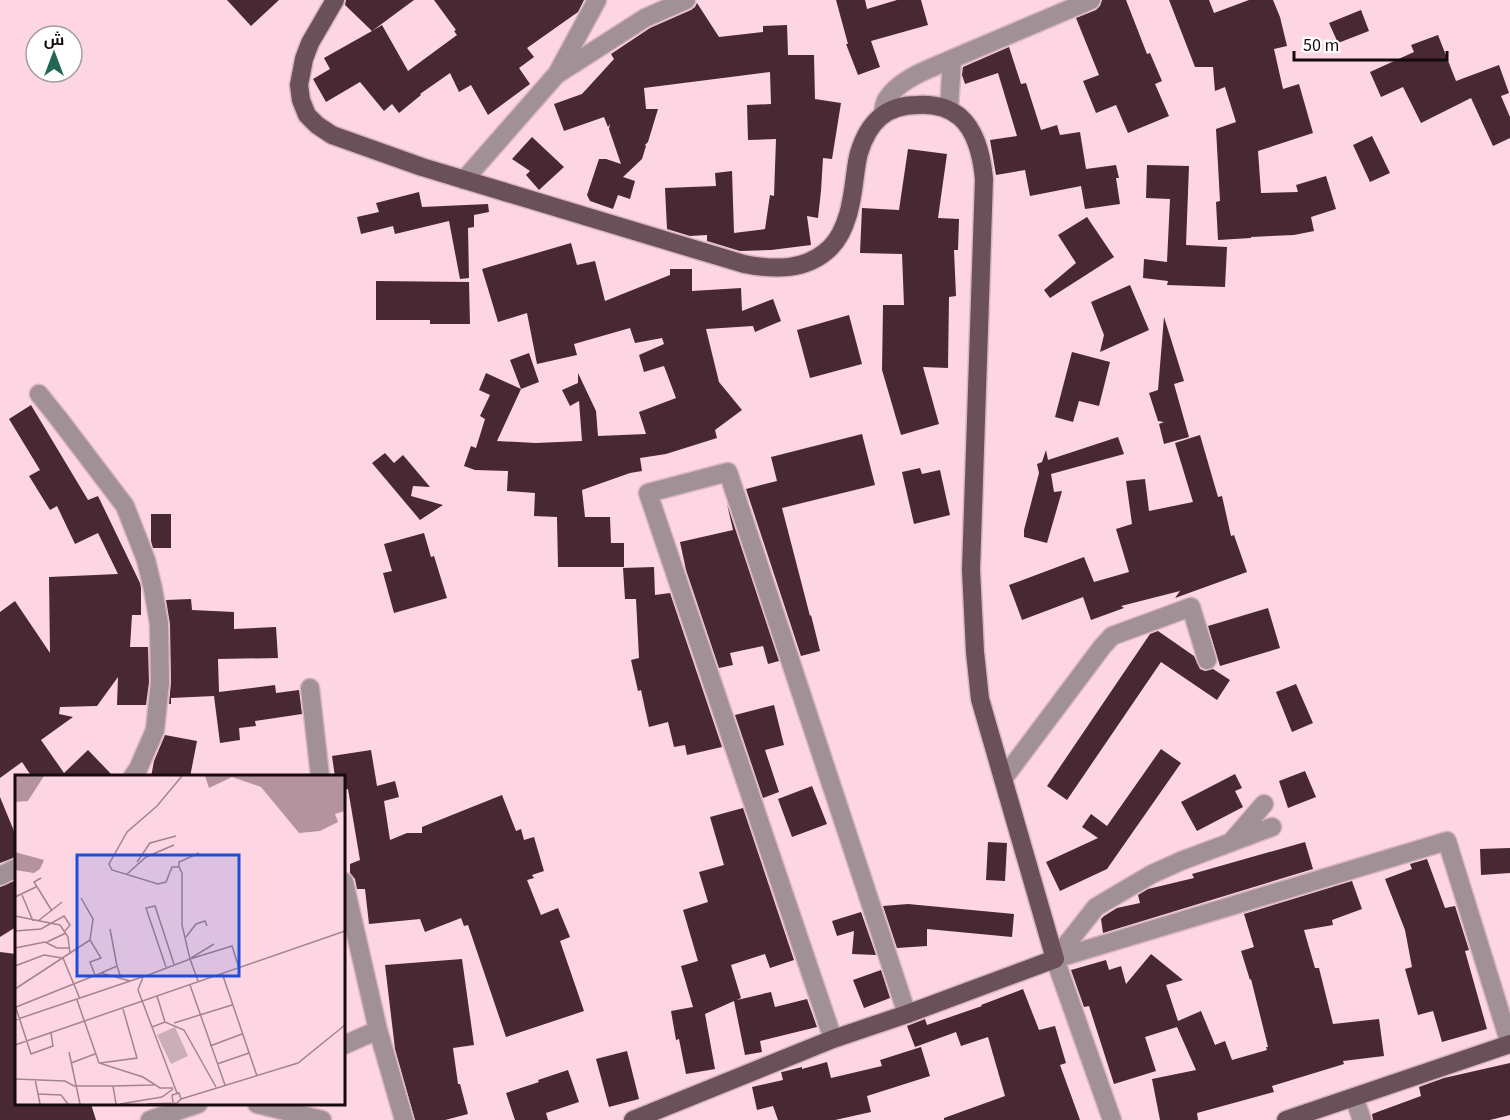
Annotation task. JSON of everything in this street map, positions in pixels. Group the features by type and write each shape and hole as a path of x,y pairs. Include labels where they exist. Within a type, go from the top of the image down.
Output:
{"main road":[{"path":"335,0 310,44 304,59 299,85 301,100 307,115 332,135 464,180 744,264 776,268 791,267 805,264 832,246 843,228 851,199 858,154 872,125 883,113 901,106 917,105 932,105 949,109 967,124 973,133 982,162 984,179 971,570 975,652 980,699 1055,959 833,1039 633,1120"},
{"path":"1286,1120 1510,1044"}],"street":[{"path":"464,180 556,75 597,0"},
{"path":"556,75 645,18 686,0"},
{"path":"883,113 885,101 904,82 1090,0"},
{"path":"949,109 952,59"},
{"path":"39,394 125,506 146,560 159,624 160,682 155,730 134,775"},
{"path":"833,1039 648,493 728,472 907,1014"},
{"path":"1003,779 1112,636 1191,607 1207,660"},
{"path":"310,688 320,775"},
{"path":"1230,842 1264,804"},
{"path":"1055,959 1096,907 1152,874 1272,827"},
{"path":"1055,959 1447,841 1510,1044"},
{"path":"0,876 15,868"},
{"path":"345,886 378,1030 404,1120"},
{"path":"1055,959 1112,1120"},
{"path":"345,1045 378,1030"},
{"path":"1354,1097 1362,1120"},
{"path":"160,1113 194,1105"},
{"path":"261,1105 322,1120"}],"building":[{"path":"227,0 279,0 251,26"},
{"path":"346,0 414,0 372,31 345,5"},
{"path":"434,0 584,0 578,12 527,48 534,57 519,68 530,84 488,115 471,85 459,92 450,73 420,94 399,113 392,104 384,111 360,82 326,102 313,79 330,69 324,58 382,25 408,71 457,35 454,31 456,30"},
{"path":"836,0 865,0 867,9 897,0 921,0 928,25 871,41 880,67 858,75 846,44 848,44"},
{"path":"1102,0 1126,0 1147,54 1150,53 1162,81 1155,84 1169,116 1128,133 1116,105 1096,113 1083,81 1099,75 1076,18 1096,10"},
{"path":"1169,0 1209,0 1214,13 1249,0 1273,0 1287,46 1274,49 1283,89 1299,84 1313,133 1258,151 1261,193 1298,192 1296,185 1326,176 1336,209 1311,217 1314,231 1294,235 1218,240 1216,202 1220,201 1216,129 1236,122 1225,87 1215,91 1213,67 1195,67"},
{"path":"697,3 719,37 763,32 763,26 787,25 788,55 814,55 815,99 841,103 832,159 823,158 818,218 807,216 811,245 740,251 707,241 707,235 690,236 667,229 665,188 716,186 715,173 732,171 734,233 765,229 770,195 774,196 776,139 748,140 747,105 771,104 770,72 644,88 646,109 658,109 642,159 623,177 635,181 630,199 618,195 613,209 590,201 587,195 599,159 621,164 609,129 610,124 608,127 604,117 564,131 554,104 582,94 614,59 611,54 650,28 691,10"},
{"path":"1361,10 1369,31 1338,43 1329,23"},
{"path":"1438,35 1456,81 1499,65 1509,93 1501,96 1510,117 1510,138 1493,146 1471,98 1421,123 1403,87 1381,97 1370,72 1414,52 1411,45"},
{"path":"1009,47 1021,84 1026,83 1041,130 1057,125 1060,135 1080,132 1086,169 1116,165 1120,204 1085,209 1081,186 1030,196 1025,170 996,175 990,140 1017,136 998,73 965,84 962,75 963,67"},
{"path":"1372,136 1390,173 1370,182 1353,145"},
{"path":"532,137 564,167 539,190 526,175 530,171 512,159"},
{"path":"908,149 947,154 938,218 959,219 958,250 954,250 956,296 949,297 948,368 923,367 939,424 901,435 882,370 883,305 904,305 902,254 860,253 862,208 899,210"},
{"path":"1147,165 1189,166 1186,245 1227,247 1225,287 1167,285 1168,281 1143,278 1144,259 1167,262 1170,199 1146,198"},
{"path":"419,192 422,207 488,204 489,212 474,215 474,227 468,228 469,278 460,279 449,221 395,234 393,226 361,234 357,217 379,212 376,203"},
{"path":"1087,217 1114,257 1050,298 1044,290 1076,263 1058,235"},
{"path":"571,243 577,265 595,261 605,301 670,275 670,269 692,269 692,291 741,288 742,311 773,299 781,321 755,332 753,326 706,329 719,382 742,410 715,430 717,438 666,454 640,458 642,471 582,490 585,517 610,517 611,543 624,543 624,567 558,567 557,517 534,516 535,493 507,491 508,471 475,470 464,466 471,446 476,448 485,419 480,416 490,395 479,390 486,373 521,389 497,441 536,443 582,441 579,401 570,406 562,390 578,383 578,373 596,411 598,436 646,434 639,412 676,398 664,366 644,372 639,355 664,344 662,338 635,343 630,328 574,344 577,355 537,364 527,313 498,322 482,269"},
{"path":"376,281 469,282 470,324 430,324 430,320 376,320"},
{"path":"1130,285 1149,330 1100,352 1104,335 1091,302"},
{"path":"849,315 862,364 810,378 797,330"},
{"path":"1164,317 1184,381 1174,384 1189,437 1164,444 1159,424 1164,422 1158,421 1149,393 1158,390"},
{"path":"1072,352 1110,362 1099,406 1079,401 1073,422 1055,417"},
{"path":"529,353 539,382 521,389 510,360"},
{"path":"31,405 88,500 98,496 140,583 141,615 132,615 130,647 148,647 149,682 146,705 117,705 118,677 97,706 60,707 59,714 73,717 41,740 64,773 88,750 112,775 31,775 22,762 0,778 0,612 15,601 50,653 49,577 118,574 98,533 75,544 57,506 50,510 29,476 40,470 9,419"},
{"path":"862,434 875,485 782,508 820,651 801,656 746,489 777,481 771,457"},
{"path":"1200,435 1218,497 1222,496 1231,536 1234,535 1247,572 1175,598 1180,591 1121,606 1124,608 1091,620 1083,597 1022,620 1009,585 1084,557 1094,582 1129,572 1116,529 1132,524 1126,481 1145,479 1149,511 1193,502 1175,443"},
{"path":"1118,437 1124,454 1051,474 1054,492 1062,491 1047,543 1024,537 1039,473 1037,464 1042,462 1046,450 1048,460"},
{"path":"385,453 394,463 403,455 430,487 413,486 411,496 443,505 420,520 372,463"},
{"path":"920,468 922,474 940,470 950,515 914,524 902,472"},
{"path":"727,504 779,661 768,664 763,646 730,653 733,665 719,668 686,570 680,542 733,530"},
{"path":"151,514 171,514 171,548 153,548"},
{"path":"424,533 447,598 394,613 383,573 392,571 384,544"},
{"path":"654,567 655,595 670,593 722,747 687,755 685,745 674,747 668,722 649,727 641,690 638,691 631,660 639,658 636,599 625,599 623,568"},
{"path":"191,599 192,610 234,612 234,629 276,627 278,658 218,659 219,692 275,685 276,693 299,690 302,714 255,721 256,726 239,728 240,740 220,743 214,696 171,698 171,704 169,704 170,624 166,600"},
{"path":"1268,608 1280,648 1220,666 1208,626"},
{"path":"1158,631 1194,656 1200,669 1205,671 1213,669 1230,680 1217,700 1161,662 1067,800 1047,786 1150,634"},
{"path":"1296,684 1313,723 1292,732 1276,692"},
{"path":"774,705 784,745 765,750 779,792 763,798 735,715"},
{"path":"165,735 197,741 190,775 151,775 154,761"},
{"path":"1161,749 1181,763 1107,869 1060,891 1046,862 1098,838 1082,827 1091,814 1107,826"},
{"path":"371,750 377,786 395,781 399,797 384,801 390,840 407,833 422,833 422,827 502,795 516,831 521,829 524,840 534,837 544,871 532,875 534,878 527,880 541,915 558,908 570,937 560,941 584,1011 506,1037 468,925 464,926 461,918 425,932 420,919 369,924 365,889 357,889 355,879 350,873 350,864 360,860 348,789 345,790 345,775 335,775 332,756"},
{"path":"1305,771 1316,797 1288,808 1279,781"},
{"path":"1235,774 1242,788 1235,791 1243,807 1197,831 1181,802"},
{"path":"812,786 827,824 792,837 778,799"},
{"path":"0,797 15,834 15,857 0,863"},
{"path":"743,808 794,960 770,968 765,954 731,965 741,998 737,1000 771,992 775,1007 807,999 817,1027 760,1041 762,1052 745,1055 734,1001 705,1014 715,1069 686,1074 679,1039 676,1040 671,1011 693,1007 681,966 698,961 683,910 708,902 699,872 724,865 710,817"},
{"path":"988,842 1007,843 1005,881 986,880"},
{"path":"1305,842 1313,869 1103,933 1101,919 1104,916 1117,908 1140,903 1138,895 1148,889 1194,878 1192,874"},
{"path":"1510,848 1510,873 1481,875 1480,849"},
{"path":"1427,859 1445,908 1455,906 1469,950 1465,951 1487,1029 1442,1042 1433,1011 1418,1015 1405,969 1412,967 1405,930 1385,879 1412,869 1410,864"},
{"path":"15,880 15,928 0,937 0,887"},
{"path":"1352,881 1362,909 1332,920 1333,925 1304,930 1315,968 1319,968 1333,1024 1379,1019 1384,1056 1343,1061 1344,1064 1272,1086 1274,1092 1197,1113 1198,1120 1160,1120 1152,1079 1196,1070 1177,1027 1145,1037 1156,1071 1114,1084 1089,1006 1084,1007 1071,970 1106,960 1109,970 1121,966 1126,984 1151,954 1183,980 1166,985 1178,1021 1201,1011 1215,1045 1225,1041 1232,1060 1267,1050 1251,979 1241,951 1254,947 1244,914"},
{"path":"908,904 1014,914 1012,937 927,929 927,946 897,948 883,906"},
{"path":"861,912 876,955 852,954 854,931 837,936 832,921"},
{"path":"0,952 15,954 15,1105 91,1105 96,1120 0,1120"},
{"path":"462,959 474,1045 453,1048 458,1084 460,1084 468,1114 445,1120 415,1120 395,1049 385,965"},
{"path":"881,970 890,998 864,1008 853,980"},
{"path":"1023,989 1039,1030 1055,1026 1066,1063 1060,1065 1080,1120 944,1120 944,1118 1005,1096 988,1037 961,1046 956,1032 915,1047 907,1026 925,1019 927,1025"},
{"path":"921,1047 930,1076 867,1096 871,1112 835,1120 778,1120 773,1106 757,1110 752,1087 783,1080 781,1072 827,1062 831,1078 882,1066 880,1060"},
{"path":"627,1051 639,1099 609,1107 596,1059"},
{"path":"1510,1063 1510,1115 1490,1120 1373,1120 1372,1114 1421,1096 1419,1087 1444,1078"},
{"path":"568,1070 579,1102 546,1113 548,1120 515,1120 506,1093"}]}
